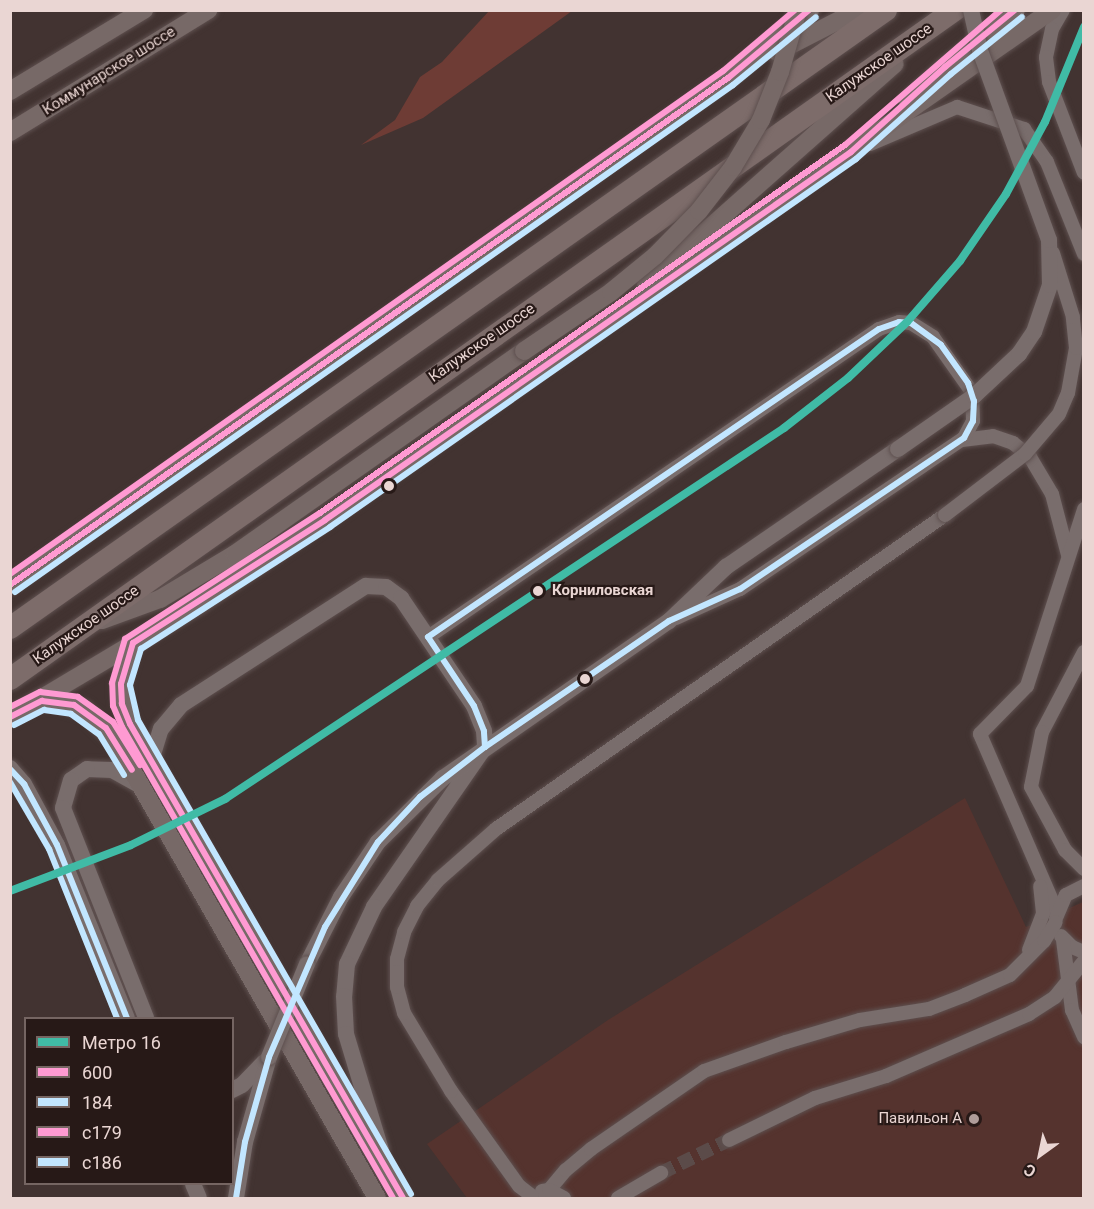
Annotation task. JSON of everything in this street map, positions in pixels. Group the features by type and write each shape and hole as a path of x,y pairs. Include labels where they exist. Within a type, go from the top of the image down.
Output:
{"highway":[{"path":"10,628 885,10"},
{"name":"Калужское шоссе","path":"10,678 956,10"}],"main road":[{"path":"10,91 144,10"},
{"name":"Коммунарское шоссе","path":"10,132 208,10"},
{"path":"84,626 160,599 235,554 611,292 655,256 699,211 734,167 760,120 780,72 798,10"},
{"path":"10,585 728,78 810,10"},
{"path":"728,78 859,10"},
{"path":"587,338 956,10"},
{"path":"851,152 945,67 1016,10"},
{"path":"10,717 134,643 315,526 587,338 1052,10"},
{"path":"134,643 122,676 122,704 151,760 403,1198"},
{"path":"33,704 62,702 96,718 114,739 377,1198"}],"street":[{"path":"971,10 980,50 1073,317 1076,348 1068,393 1059,414 1025,454 945,515 496,829 438,880 417,906 404,932 397,959 399,999 412,1028 493,1149 519,1186 532,1197 549,1190 566,1170 591,1149 704,1071 860,1020 929,1009 1010,975 1044,940 1066,895 1083,886"},
{"path":"1063,10 1052,29 1047,65 1049,82 1083,173"},
{"path":"851,152 957,107 1024,129 1047,162 1083,254"},
{"path":"236,1198 245,1142 268,1057 307,964 341,897 378,842 420,798 485,747 669,621 726,567 974,396 1019,354 1034,332 1050,285 1048,240"},
{"path":"428,637 888,325 911,323 923,328 941,345 968,383 975,411 970,430 960,441"},
{"path":"669,621 740,589 960,441 972,436 993,436 1012,443 1030,457 1052,494 1068,556"},
{"path":"1083,509 1027,686 980,734 1057,917 1064,940 1067,983 1083,1036"},
{"path":"151,760 161,729 181,705 366,585 394,591 474,706 484,731 485,747 374,907 347,964 344,996 346,1034 362,1095 391,1177"},
{"path":"1083,652 1042,732 1031,788 1065,850 1083,869"},
{"path":"10,768 24,784 57,845 128,1017"},
{"path":"141,786 112,770 87,769 71,780 63,808 146,1017"},
{"path":"1010,975 1031,947 1043,913 1034,863"},
{"path":"1064,940 1083,952"},
{"path":"729,1140 815,1098 886,1076 1029,1014 1055,997 1083,961"},
{"path":"234,1089 248,1080 268,1057"},
{"path":"618,1198 661,1173"},
{"path":"549,1190 564,1198"}],"shaded area":[{"path":"489,11 572,11 423,118 361,145 395,120 420,77 442,62"},
{"path":"965,798 1026,927 1083,902 1083,1198 467,1198 427,1144 608,1020"}],"tunnel":[{"path":"661,1173 729,1140"}],"metro line":[{"name":"16","path":"10,891 131,845 225,799 784,428 848,378 907,322 960,261 1006,194 1045,122 1084,27"}],"transit line":[{"name":"с179","path":"10,574 723,71 795,10"},
{"name":"600","path":"10,585 728,78 809,10"},
{"name":"с179","path":"393,1198 122,727 113,706 112,683 125,639 320,513 845,145 1001,10"},
{"name":"600","path":"403,1198 130,724 122,704 121,684 133,643 325,520 851,152 945,67 1015,10"},
{"name":"184","path":"15,592 733,85 816,17"},
{"name":"184","path":"411,1194 138,720 130,685 141,649 330,527 856,159 951,74 1022,17"},
{"name":"с186","path":"899,322 911,323 941,345 968,383 974,401 973,421 964,438 740,589 669,621 485,747 484,731 474,706 428,637 879,329 899,322"},
{"name":"с179","path":"10,707 40,692 78,697 113,722 140,765"},
{"name":"600","path":"10,717 42,701 74,705 106,728 132,770"},
{"name":"184","path":"14,725 44,710 71,714 99,734 124,775"},
{"name":"с186","path":"236,1198 245,1142 269,1057 325,927 378,842 420,797 485,747"},
{"name":"с186","path":"10,769 24,784 57,845 127,1017"},
{"path":"10,782 49,849 117,1017"}],"place":[{"name":"Корниловская","path":"538,591"},
{"name":"Павильон А","path":"974,1119"}]}
